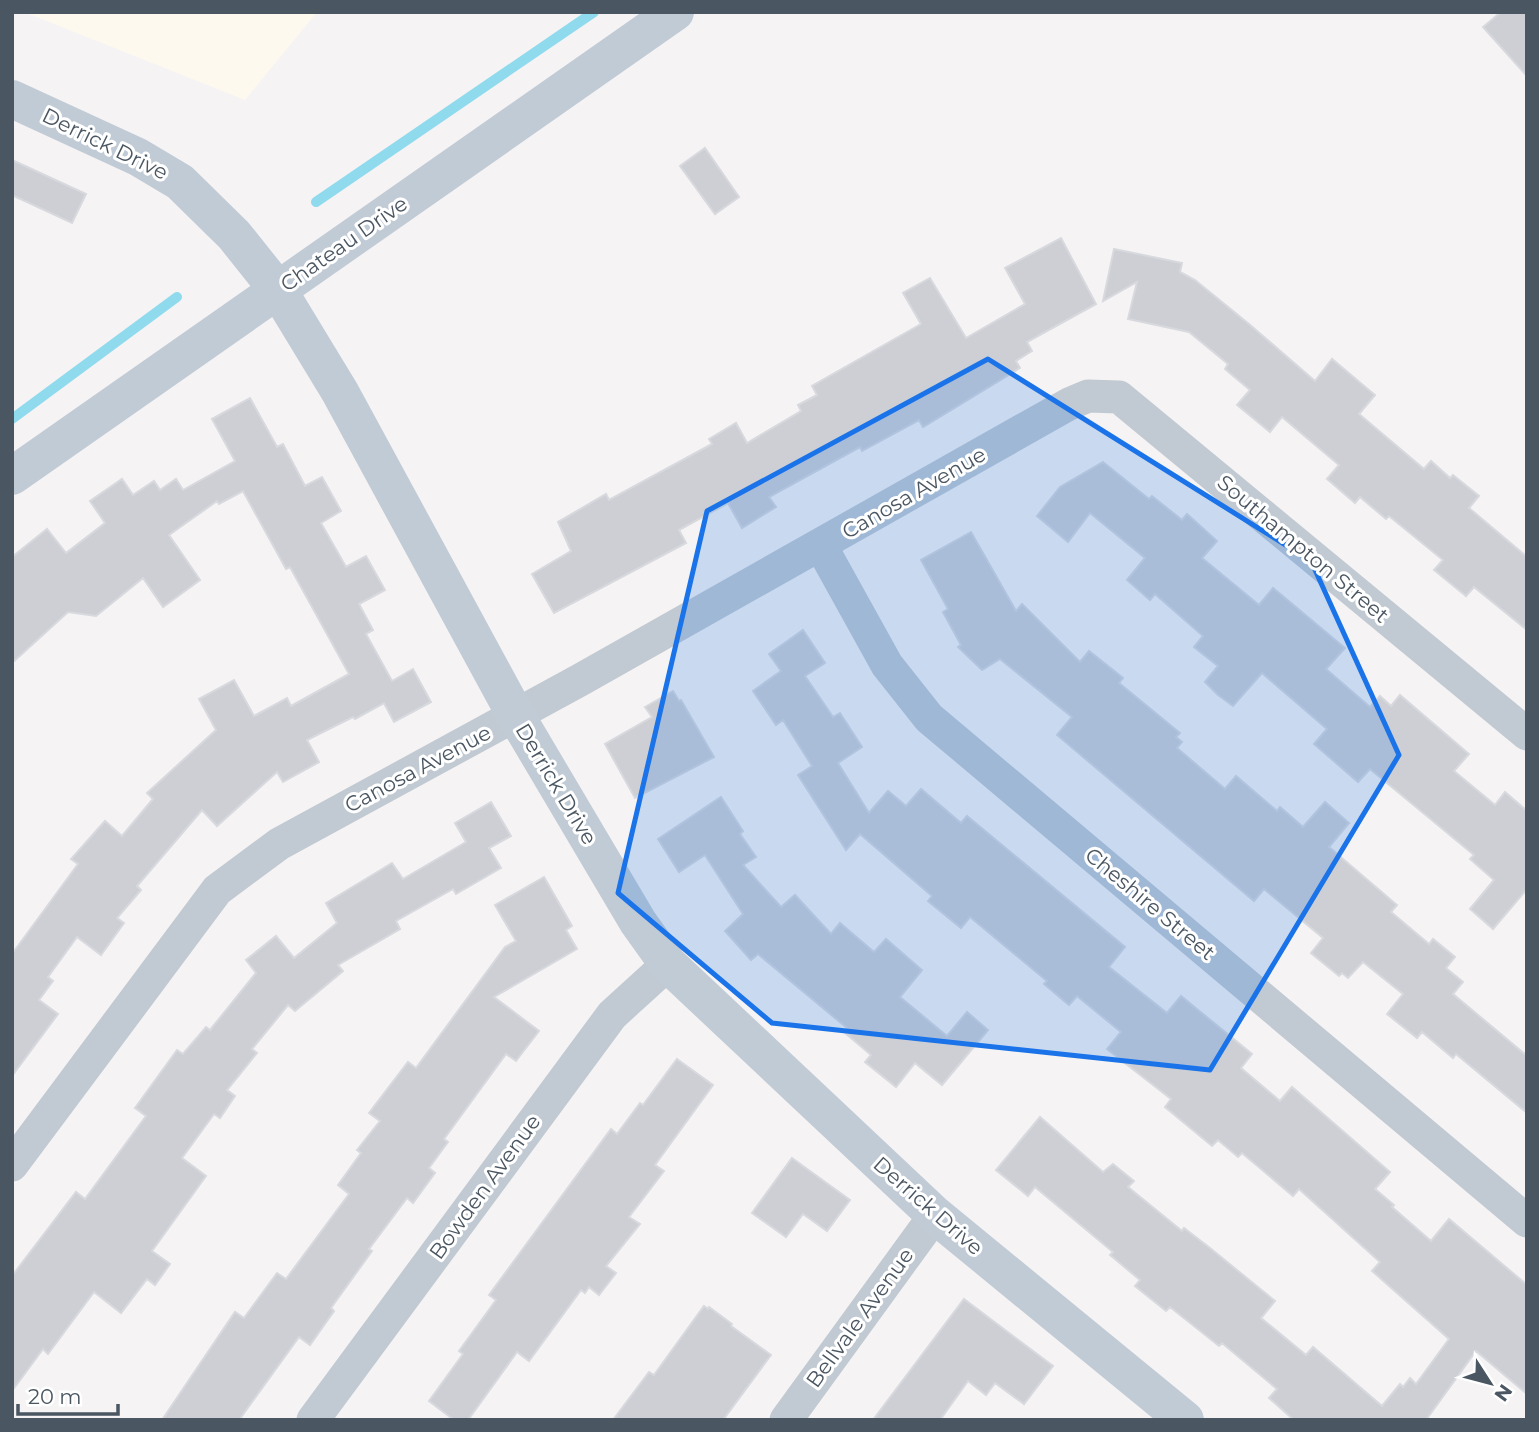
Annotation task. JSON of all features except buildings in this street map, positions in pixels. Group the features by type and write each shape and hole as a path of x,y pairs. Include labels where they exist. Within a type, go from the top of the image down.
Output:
{"street":[{"name":"Chateau Drive","path":"12,476 675,12"},
{"name":"Derrick Drive","path":"12,99 138,157 180,182 234,235 278,290 340,392 516,716 638,922 668,964 935,1215 1185,1420"},
{"name":"Southampton Street","path":"1069,404 1088,396 1119,397 1527,734"},
{"name":"Canosa Avenue","path":"12,1165 217,890 279,844 516,716 1069,404"},
{"name":"Cheshire Street","path":"821,546 887,665 929,718 1527,1221"},
{"name":"Bowden Avenue","path":"313,1420 612,1015 668,964"},
{"name":"Bellvale Avenue","path":"786,1420 935,1215"}],"highlighted area":[{"path":"988,359 1311,561 1399,755 1210,1070 772,1023 618,893 707,511"}],"shaded area":[{"path":"24,12 317,12 245,100"}],"waterway":[{"path":"316,202 594,12"},
{"path":"12,419 177,297"}]}
